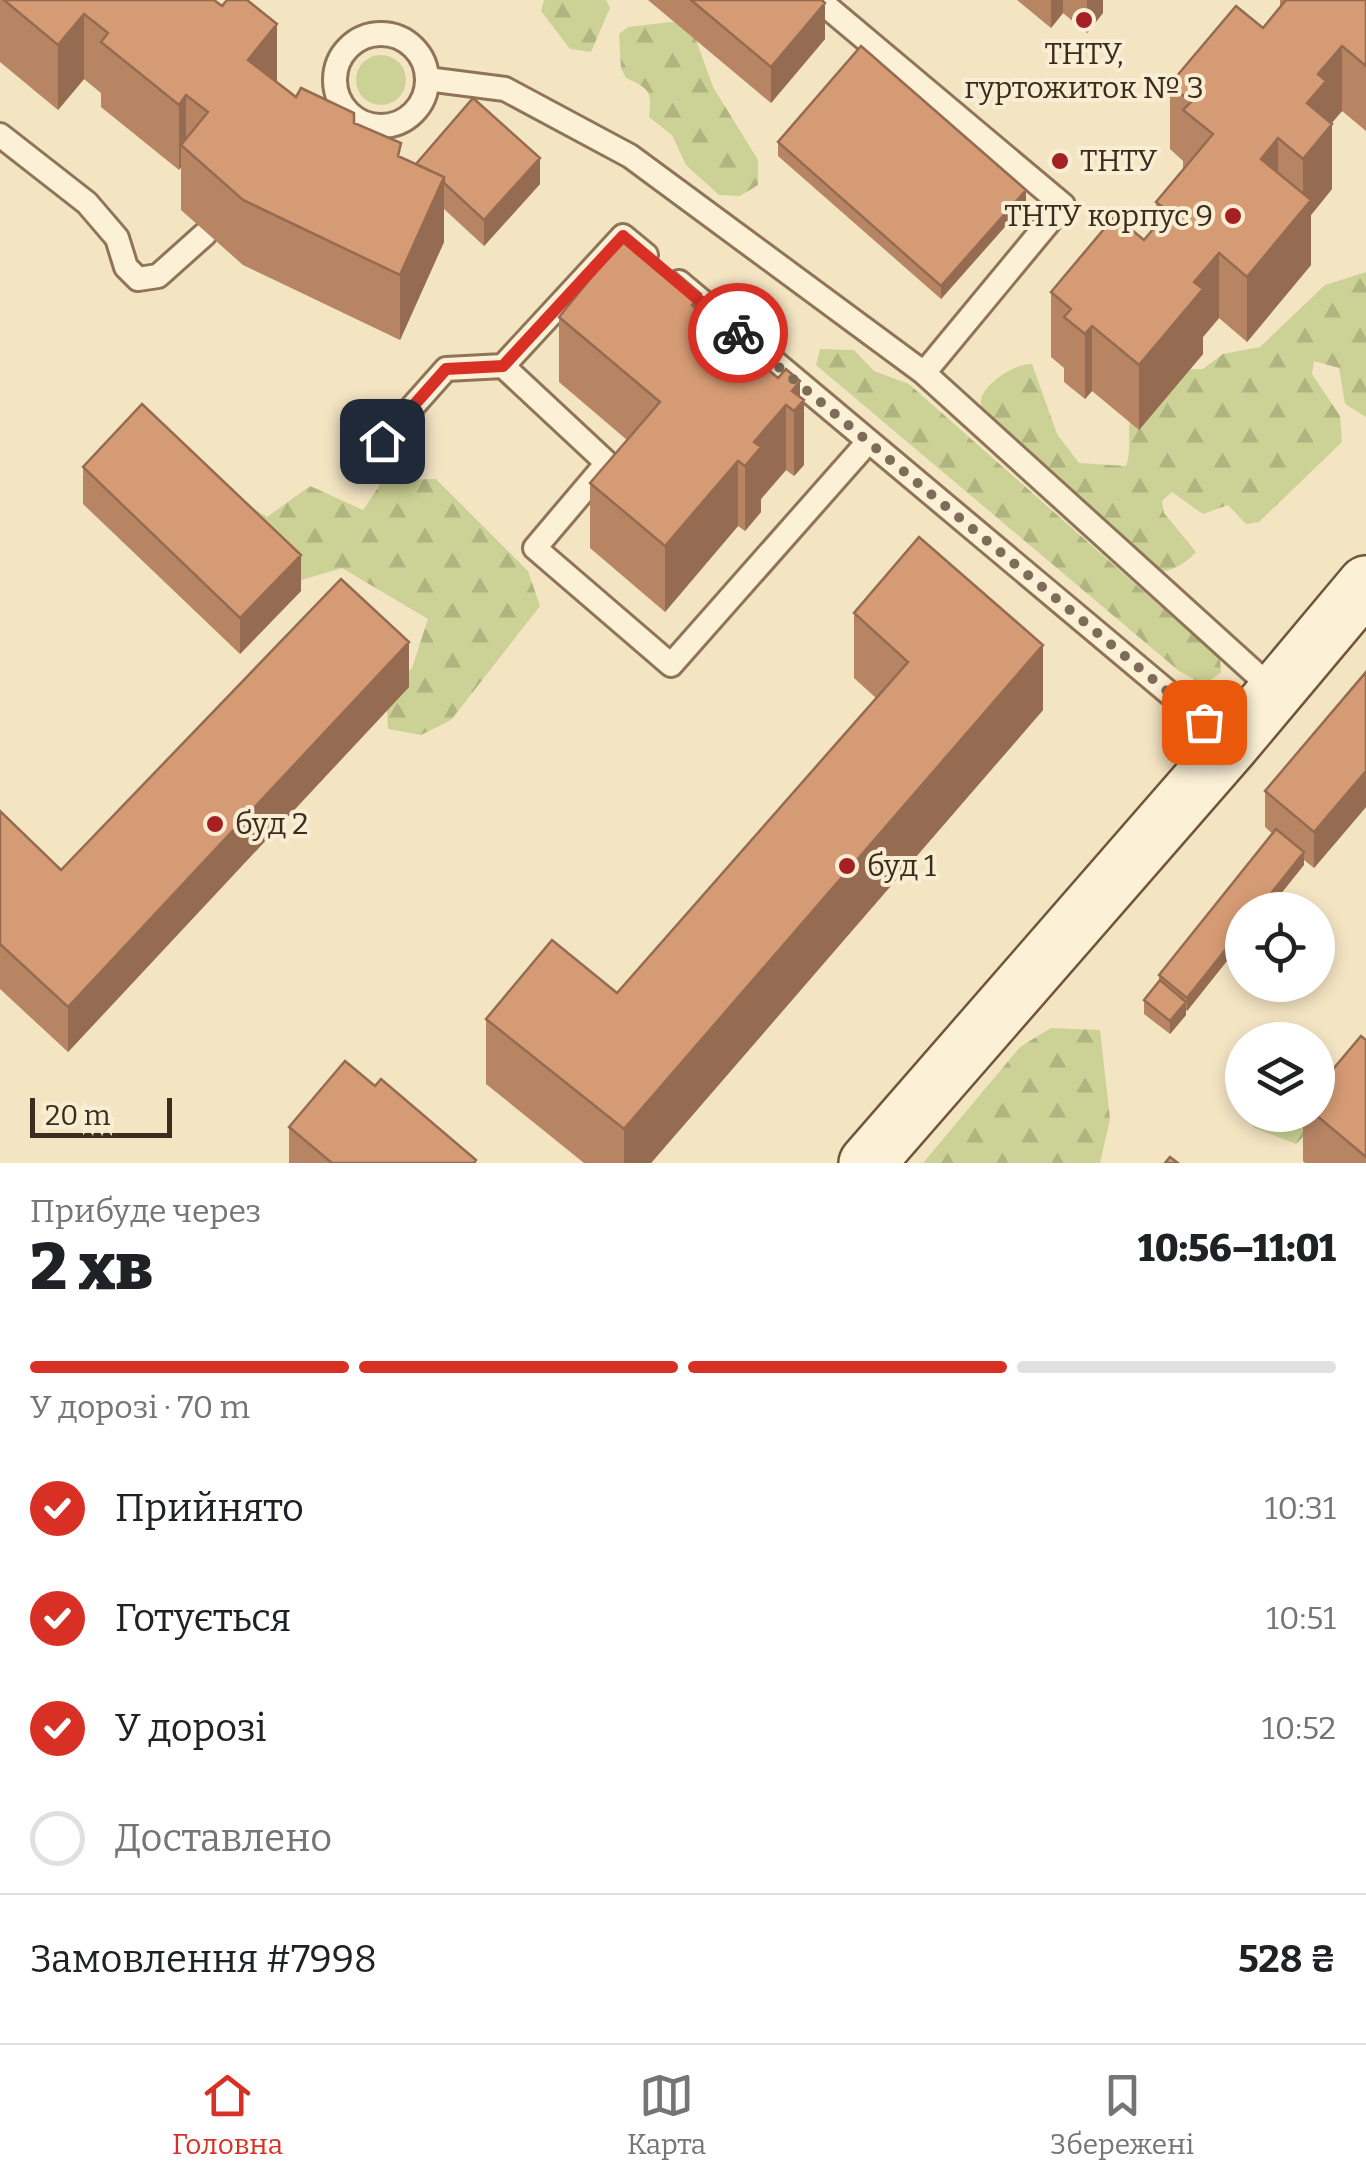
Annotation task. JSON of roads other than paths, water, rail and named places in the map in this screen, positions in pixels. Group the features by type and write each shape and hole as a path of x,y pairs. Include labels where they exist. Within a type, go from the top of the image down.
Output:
{"main road":[{"path":"867,1163 1366,584"}],"lane":[{"path":"819,0 1063,205 924,374"},
{"path":"392,35 406,41 417,51 427,79 426,94 418,107 408,118 394,124 364,124 334,108 340,59 362,38 392,35"},
{"path":"427,79 506,89 630,156 924,374 1276,692"},
{"path":"0,135 87,202 117,238 126,266 138,279 158,276 205,234"},
{"path":"382,441 446,369 503,366 623,236 1231,745"},
{"path":"503,366 606,463 535,548 671,665 868,442"}],"place":[{"name":"ТНТУ, гуртожиток № 3","path":"1084,20"},
{"name":"ТНТУ","path":"1060,161"},
{"name":"ТНТУ корпус 9","path":"1233,216"},
{"name":"буд 2","path":"215,824"},
{"name":"буд 1","path":"847,866"}]}
